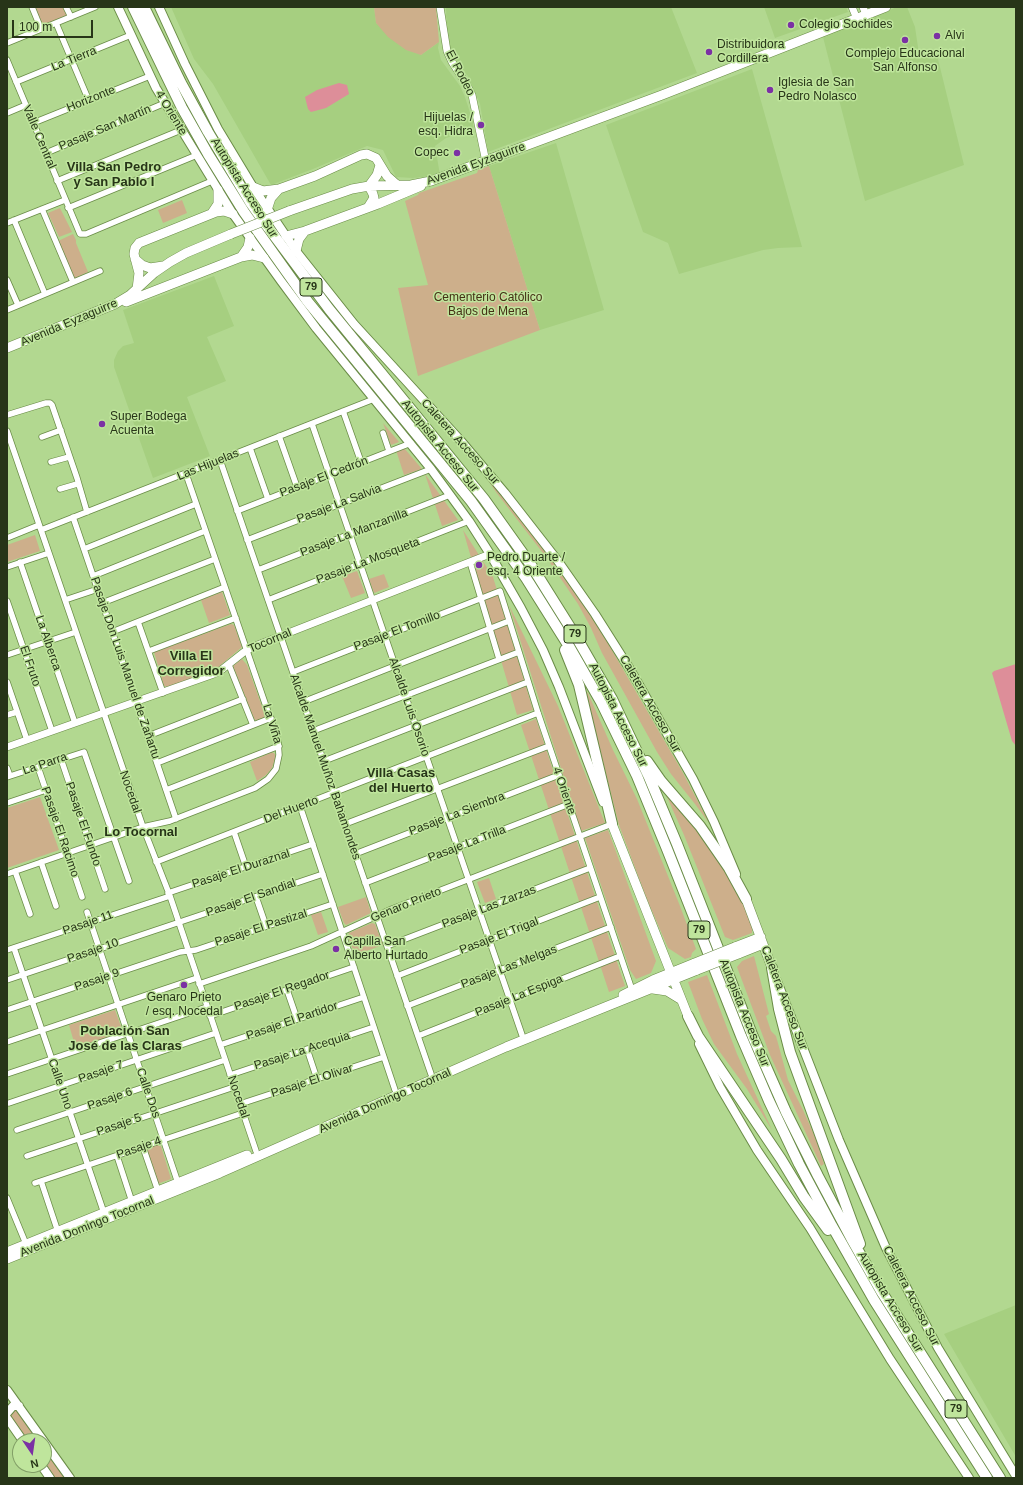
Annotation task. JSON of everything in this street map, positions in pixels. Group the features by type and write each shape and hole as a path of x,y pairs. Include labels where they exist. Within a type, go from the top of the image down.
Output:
{"highway":[{"name":"Autopista Acceso Sur","path":"133,7 194,130 236,200 260,236 308,302 471,501 544,605 594,688 622,745 668,849 754,1069 799,1164 849,1257 898,1339 987,1478"},
{"name":"Autopista Acceso Sur","path":"144,7 192,103 250,202 315,292 467,478 507,531 546,587 599,675 627,730 664,810 737,999 769,1075 818,1176 868,1269 1000,1478"},
{"path":"544,605 569,658 579,685 612,824"},
{"path":"627,730 656,775 694,817 714,845 746,899"},
{"path":"772,968 779,1009 790,1052 868,1269"},
{"path":"688,1016 698,1036 781,1159 804,1196 849,1257"}],"main road":[{"name":"4 Oriente","path":"118,7 150,76 165,103 212,181 234,214"},
{"name":"Caletera Acceso Sur","path":"159,7 207,109 267,210 296,251 362,334 461,441 543,540 581,592 632,671 693,779 724,845 839,1140 883,1242 938,1348 1016,1476"},
{"name":"Avenida Eyzaguirre","path":"7,348 108,308 123,300 163,266 186,253 289,211 343,191 369,186 397,186 428,182 486,162 662,96 856,19 864,11 886,7"},
{"path":"253,187 264,191 279,189 321,174 361,155 367,154 374,156 378,160 387,176 397,186"},
{"path":"370,206 374,198 373,192 369,186 377,175 380,165"},
{"path":"286,236 305,231 407,193 428,182"},
{"path":"267,210 271,198 279,189"},
{"path":"212,213 218,204 218,190"},
{"path":"137,289 139,273 134,254 135,248 141,241 212,213 224,211 234,214 264,258 316,328 411,443 469,521 521,608 543,650 559,687 680,999 720,1088 753,1144 810,1228 890,1359 969,1478"},
{"path":"296,251 297,242 305,231"},
{"path":"241,257 248,247 250,238"},
{"path":"108,308 241,257 252,255 264,258"},
{"path":"135,259 142,265 150,268 163,266 162,274 164,279 171,284"},
{"name":"Avenida Domingo Tocornal","path":"7,1252 58,1232 220,1174 652,984 762,941"},
{"path":"664,959 652,984 680,999"},
{"name":"Avenida Domingo Tocornal","path":"7,1259 105,1216 132,1202 256,1151 522,1035 632,990 652,984"},
{"path":"8,1394 19,1406 70,1478"},
{"path":"7,1413 13,1406 19,1406"},
{"path":"7,1418 18,1433"}],"street":[{"path":"32,7 41,29"},
{"path":"66,7 70,17"},
{"path":"7,43 95,7"},
{"name":"El Rodeo","path":"440,7 447,51 472,96 486,162"},
{"path":"852,7 856,19"},
{"path":"56,23 89,100"},
{"name":"La Tierra","path":"16,82 131,35"},
{"name":"Valle Central","path":"7,60 68,208 79,232 82,234 86,234 212,181"},
{"name":"Horizonte","path":"33,123 150,76"},
{"name":"Pasaje San Martín","path":"46,153 165,103"},
{"path":"7,113 26,105"},
{"path":"57,181 181,130"},
{"path":"68,208 197,156"},
{"path":"7,223 65,200"},
{"path":"42,209 73,282"},
{"path":"14,220 45,294"},
{"path":"7,310 100,271"},
{"path":"7,280 18,305"},
{"name":"Las Hijuelas","path":"7,536 73,518 374,399"},
{"path":"7,415 46,403 50,403 52,405 86,512"},
{"path":"342,411 361,462"},
{"name":"Alcalde Luis Osorio","path":"312,424 522,1035"},
{"path":"42,437 60,430"},
{"name":"Nocedal","path":"7,431 142,827 169,894 256,1151"},
{"path":"383,432 390,451"},
{"path":"279,436 297,487"},
{"name":"Pasaje El Cedrón","path":"237,511 411,443"},
{"path":"250,448 268,499"},
{"path":"51,462 69,456"},
{"name":"Alcalde Manuel Muñoz Bahamondes","path":"220,460 431,1074"},
{"name":"Pasaje La Salvia","path":"247,540 431,469"},
{"name":"La Viña","path":"7,874 142,827 176,819 255,788 264,782 276,769 279,746 271,718 186,474"},
{"path":"60,489 78,484"},
{"name":"Pasaje La Manzanilla","path":"258,570 450,495"},
{"path":"84,549 196,504"},
{"name":"Pasaje Don Luis Manuel de Zañartu","path":"73,518 176,819"},
{"name":"Pasaje La Mosqueta","path":"268,600 469,521"},
{"path":"93,576 205,530"},
{"path":"7,567 49,553"},
{"name":"Tocornal","path":"7,747 214,674 229,665 247,650 490,554"},
{"path":"102,603 215,559"},
{"name":"La Alberca","path":"20,562 75,723"},
{"path":"470,562 499,659"},
{"path":"112,632 225,587"},
{"path":"65,600 98,589"},
{"name":"Pasaje El Tomillo","path":"293,672 500,591"},
{"name":"4 Oriente","path":"500,591 538,713 632,990"},
{"name":"El Fruto","path":"7,601 52,731"},
{"path":"148,651 236,618"},
{"path":"303,702 510,621"},
{"path":"138,622 163,693"},
{"path":"7,655 76,632"},
{"path":"313,731 518,652"},
{"path":"229,665 253,726"},
{"path":"324,762 528,682"},
{"path":"8,686 27,740"},
{"path":"148,736 242,699"},
{"path":"7,715 17,712"},
{"name":"Del Huerto","path":"156,862 538,713"},
{"path":"157,763 271,718"},
{"path":"166,790 279,746"},
{"path":"345,824 549,746"},
{"name":"La Parra","path":"8,777 84,752 114,837"},
{"name":"Pasaje El Fundo","path":"61,759 105,889"},
{"name":"Pasaje El Racimo","path":"38,767 82,897"},
{"path":"7,768 8,777"},
{"name":"Pasaje La Siembra","path":"355,854 559,775"},
{"path":"7,804 46,790"},
{"name":"Pasaje La Trilla","path":"365,883 569,804"},
{"path":"300,806 395,1090"},
{"name":"Genaro Prieto","path":"7,1042 118,1005 303,949 376,916 612,824"},
{"path":"234,832 246,867"},
{"path":"114,837 129,881"},
{"name":"Pasaje El Duraznal","path":"169,894 313,844"},
{"path":"41,862 56,906"},
{"name":"Pasaje Las Zarzas","path":"387,946 590,868"},
{"path":"15,871 30,914"},
{"name":"Pasaje El Sandial","path":"178,922 323,874"},
{"name":"Pasaje 11","path":"7,950 169,894"},
{"name":"Pasaje El Trigal","path":"397,976 600,896"},
{"path":"256,897 266,926"},
{"name":"Pasaje El Pastizal","path":"188,950 196,950 333,904"},
{"name":"Calle Dos","path":"87,912 178,1183"},
{"name":"Pasaje 10","path":"7,980 178,922"},
{"name":"Pasaje Las Melgas","path":"407,1006 611,927"},
{"name":"Calle Uno","path":"14,948 105,1216"},
{"name":"Pasaje 9","path":"7,1010 188,950"},
{"name":"Pasaje La Espiga","path":"418,1036 620,956"},
{"name":"Pasaje El Regador","path":"210,1016 354,967"},
{"path":"287,990 298,1020"},
{"name":"Pasaje El Partidor","path":"220,1046 364,997"},
{"path":"7,1074 207,1007"},
{"name":"Pasaje La Acequia","path":"230,1074 374,1027"},
{"name":"Pasaje 7","path":"9,1103 216,1033"},
{"path":"307,1049 317,1079"},
{"name":"Pasaje El Olivar","path":"240,1104 384,1057"},
{"name":"Pasaje 6","path":"18,1130 225,1060"},
{"name":"Pasaje 5","path":"27,1156 234,1086"},
{"name":"Pasaje 4","path":"34,1183 243,1113"},
{"path":"143,1147 158,1191"},
{"path":"116,1156 132,1202"},
{"path":"41,1181 58,1232"},
{"path":"8,1201 26,1244"}],"shaded area":[{"path":"171,7 374,7 376,23 421,55 439,42 438,48 441,60 460,86 465,97 473,122 474,138 466,132 446,138 435,146 440,175 413,178 396,177 383,150 367,146 271,185 213,84 194,59"},
{"path":"446,7 671,7 697,73 488,152 480,104 468,76 454,62 447,39"},
{"name":"Colegio Sochides","path":"764,7 846,7 848,12 775,38"},
{"path":"897,7 907,7 915,27 919,54 936,51 964,165 865,201 823,37"},
{"path":"752,69 802,247 763,250 679,274 668,243 643,232 606,125"},
{"path":"339,83 347,85 349,94 326,108 311,112 308,109 305,97 317,90"},
{"path":"556,143 604,310 540,330 489,166"},
{"path":"214,276 234,326 207,337 226,381 187,397 210,456 153,478 114,367 114,360 118,351 123,346 134,343 123,310"},
{"path":"1016,664 1016,746 1012,741 992,673"},
{"path":"1016,1305 1016,1457 944,1334"}],"green space":[{"path":"35,7 64,7 67,16 43,26"},
{"path":"374,7 436,7 439,42 421,55 406,50 388,37 376,23"},
{"name":"Cementerio Católico Bajos de Mena","path":"489,166 540,330 418,376 398,288 428,285 405,201 418,195 419,193 477,173 478,170"},
{"path":"182,200 187,213 163,223 158,210"},
{"path":"60,208 72,232 59,237 48,213"},
{"path":"73,234 88,272 73,279 58,241"},
{"path":"383,423 399,442 391,445"},
{"path":"404,448 422,469 404,475 396,450"},
{"path":"479,467 532,533 583,604 606,640 683,773 709,823 671,774 657,752 602,653 578,604 546,557 496,492"},
{"path":"425,474 458,520 442,526"},
{"path":"463,530 493,577 533,710 517,715"},
{"path":"35,535 40,551 7,562 7,545"},
{"path":"357,571 365,593 351,598 342,576"},
{"path":"384,574 389,587 374,593 369,579"},
{"path":"222,592 230,615 209,623 201,600"},
{"path":"509,605 558,706 605,823 581,831"},
{"path":"231,624 234,625 242,647 216,669 168,687 164,686 154,652"},
{"path":"242,659 247,665 265,715 264,718 258,721 254,719 233,666"},
{"path":"585,691 588,693 613,750 637,799 680,906 696,949 692,953 691,957 685,959 668,948 646,897 619,825"},
{"path":"536,719 625,986 609,992 521,725"},
{"path":"272,752 275,754 275,759 272,768 266,775 257,781 250,762"},
{"path":"663,788 714,850 744,902 752,927 752,933 733,940 725,937 684,835"},
{"path":"40,797 59,850 7,868 7,808"},
{"path":"608,830 656,961 651,973 636,979 630,970 585,838"},
{"path":"489,878 496,899 485,903 477,882"},
{"path":"366,897 371,913 346,925 338,907"},
{"path":"321,912 328,932 318,935 311,915"},
{"path":"372,923 375,924 383,945 355,955 348,936 349,933"},
{"path":"754,956 769,1014 766,1016 771,1031 776,1036 788,1080 815,1137 824,1164 821,1166 770,1055 737,967 742,961"},
{"path":"707,975 737,1054 772,1130 747,1089 714,1044 702,1019 688,982"},
{"path":"115,1010 123,1032 76,1049 69,1025"},
{"path":"160,1143 171,1179 157,1184 146,1148"},
{"path":"15,1408 33,1433 22,1433 9,1416"},
{"path":"52,1458 66,1478 54,1478 51,1473 52,1473"}],"place":[{"name":"Colegio Sochides","path":"791,25"},
{"name":"Alvi","path":"937,36"},
{"name":"Complejo Educacional San Alfonso","path":"905,40"},
{"name":"Distribuidora Cordillera","path":"709,52"},
{"name":"Iglesia de San Pedro Nolasco","path":"770,90"},
{"name":"Hijuelas / esq. Hidra","path":"481,125"},
{"name":"Copec","path":"457,153"},
{"name":"Super Bodega Acuenta","path":"102,424"},
{"name":"Pedro Duarte / esq. 4 Oriente","path":"479,565"},
{"name":"Capilla San Alberto Hurtado","path":"336,949"},
{"name":"Genaro Prieto / esq. Nocedal","path":"184,985"}],"district":[{"name":"Villa San Pedro y San Pablo I","path":"114,174"},
{"name":"Villa El Corregidor","path":"191,664"},
{"name":"Villa Casas del Huerto","path":"401,780"},
{"name":"Lo Tocornal","path":"141,832"},
{"name":"Población San José de las Claras","path":"125,1038"}]}
